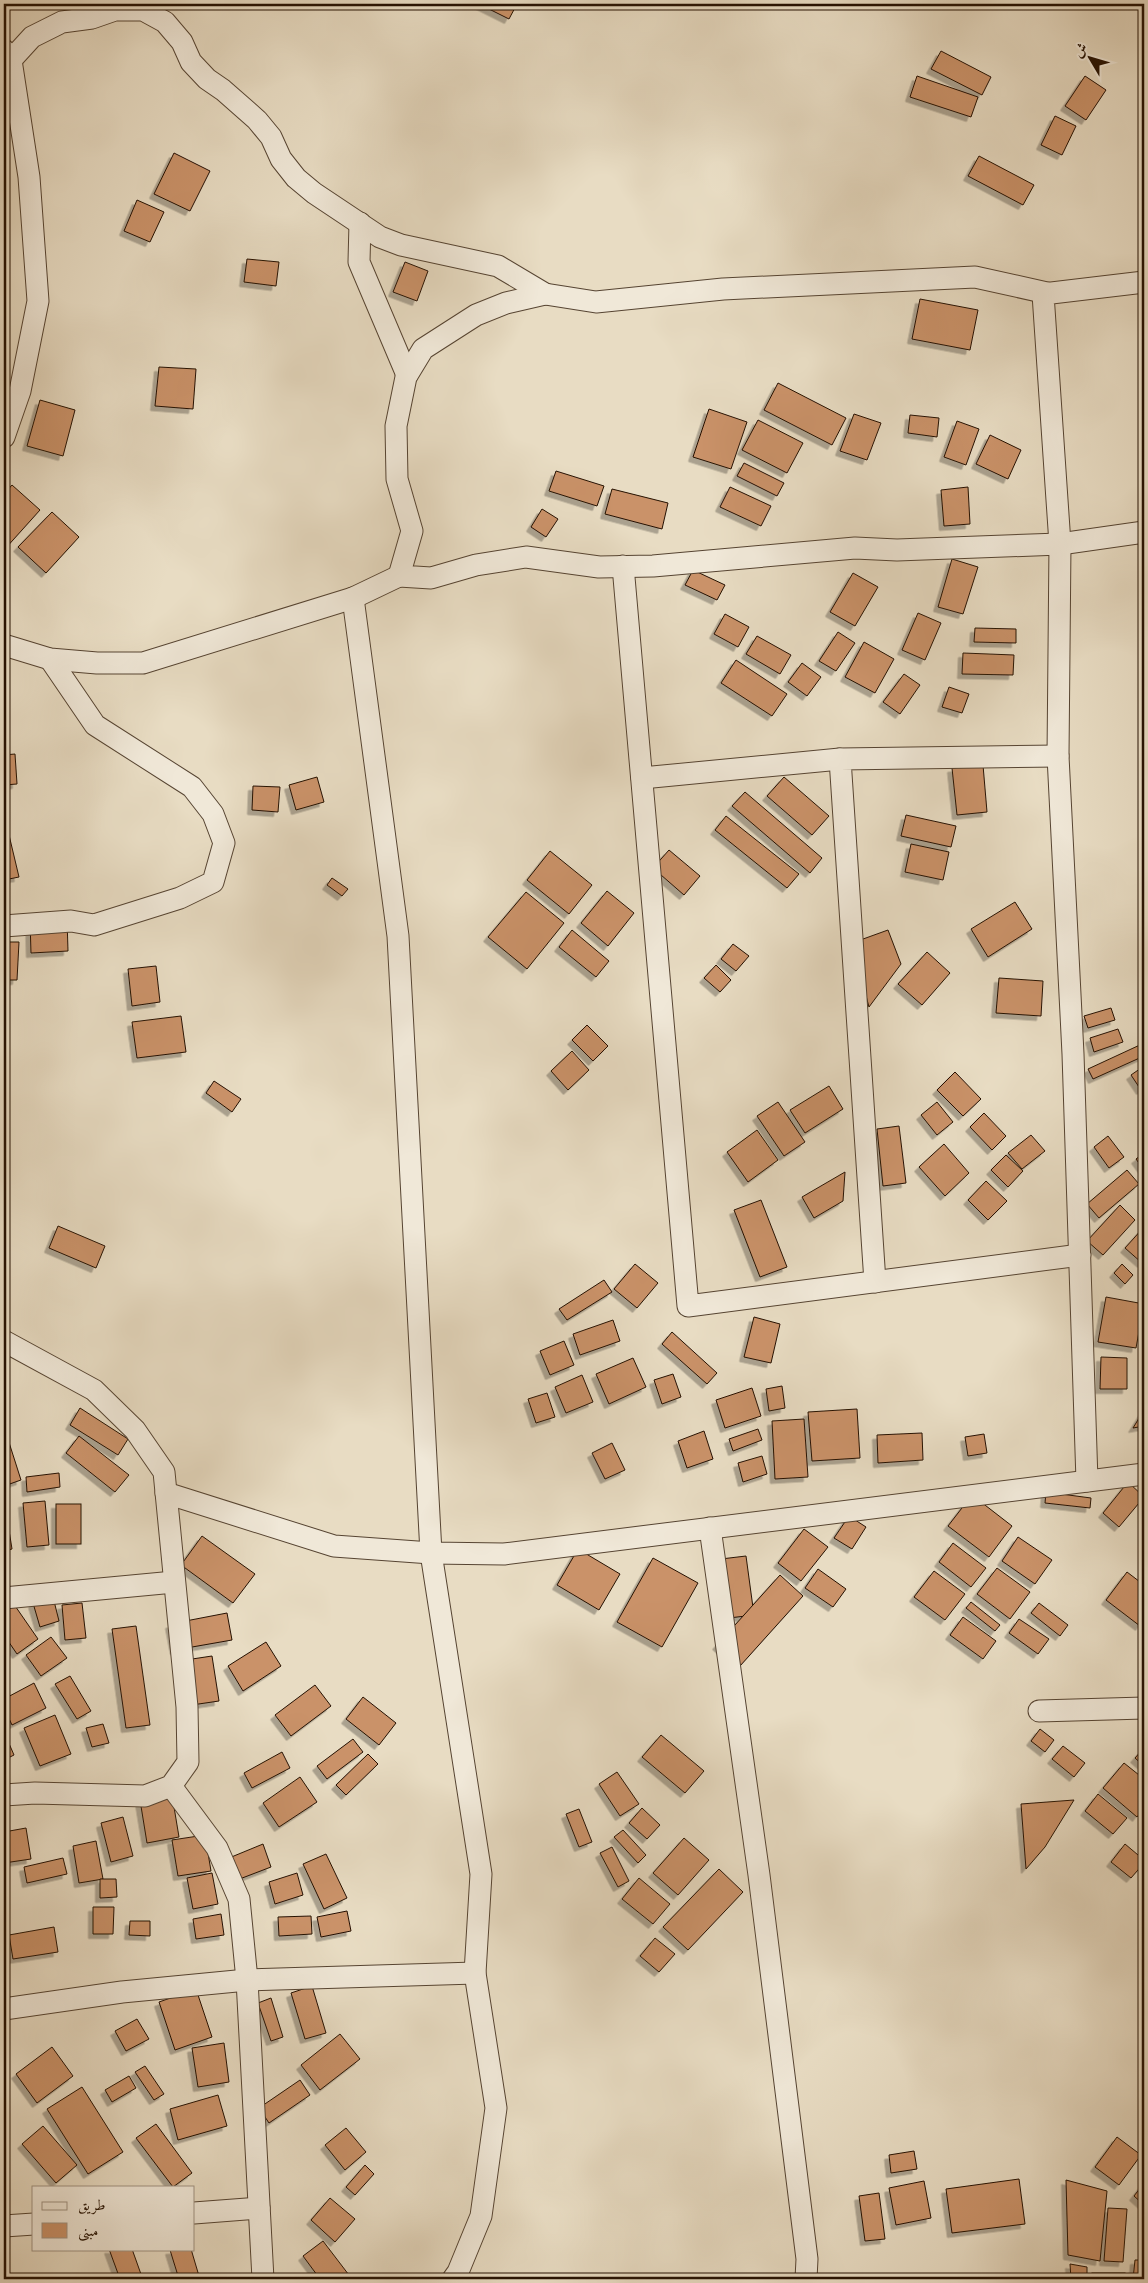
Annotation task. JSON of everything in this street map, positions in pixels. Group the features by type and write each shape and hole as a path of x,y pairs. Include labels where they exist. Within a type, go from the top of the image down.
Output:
{"street":[{"path":"4,437 20,391 38,301 28,177 7,55 32,37 62,22 92,18 115,10 143,10 165,22 182,42 191,62 206,79 223,90 257,120 271,137 281,160 296,178 314,193 380,237 401,245 498,266 546,294 596,302 723,289 975,277 1047,293 1144,282"},
{"path":"360,223 359,262 407,375"},
{"path":"1047,293 1043,294 1060,544 1058,756 1074,1054 1087,1481"},
{"path":"399,576 412,531 397,479 396,426 407,375 423,349 476,314 506,303 546,294"},
{"path":"4,644 50,659 97,663 143,663 353,598 399,576 431,578 476,565 526,557 599,567 663,565 855,548 906,549 1060,544 1144,532"},
{"path":"623,566 688,1306 1080,1255"},
{"path":"353,598 398,936 431,1553 481,1874 475,1973 496,2108 481,2216 458,2272 453,2279"},
{"path":"4,926 71,921 94,925 180,898 213,882 224,843 213,814 192,787 95,724 50,659"},
{"path":"642,778 840,760 1058,756"},
{"path":"840,760 875,1282"},
{"path":"4,1341 94,1390 135,1430 164,1472 188,1707 188,1762 171,1786 145,1796 4,1795"},
{"path":"166,1493 334,1546 431,1553 504,1554 1144,1474"},
{"path":"710,1528 759,1875 806,2259 806,2279"},
{"path":"4,1598 174,1582"},
{"path":"1039,1711 1144,1708"},
{"path":"171,1786 217,1848 239,1900 247,1980 263,2279"},
{"path":"4,2008 122,1992 247,1980 475,1973"},
{"path":"195,2212 259,2208"},
{"path":"4,2226 32,2224"}],"building":[{"path":"479,4 517,4 509,19"},
{"path":"941,51 991,77 982,95 931,69"},
{"path":"917,76 978,97 971,117 910,97"},
{"path":"1085,76 1106,90 1086,120 1065,106"},
{"path":"1055,116 1076,126 1062,155 1041,145"},
{"path":"174,153 210,171 190,211 154,194"},
{"path":"979,156 1034,185 1023,205 968,176"},
{"path":"137,200 164,212 150,242 124,231"},
{"path":"247,259 279,262 276,286 244,282"},
{"path":"405,262 428,271 417,301 393,292"},
{"path":"920,299 978,310 970,350 912,339"},
{"path":"159,367 196,369 193,409 155,406"},
{"path":"778,383 846,418 832,445 764,410"},
{"path":"40,400 75,410 63,456 27,446"},
{"path":"709,409 747,422 731,469 693,457"},
{"path":"854,414 881,423 867,460 840,451"},
{"path":"910,415 939,418 937,437 908,433"},
{"path":"758,420 803,443 787,473 742,450"},
{"path":"957,421 979,429 966,465 944,457"},
{"path":"990,435 1021,450 1008,479 976,464"},
{"path":"744,463 784,483 777,496 737,476"},
{"path":"556,471 604,486 597,506 549,491"},
{"path":"12,485 40,510 4,550 4,494"},
{"path":"730,487 771,506 761,526 720,507"},
{"path":"968,487 970,524 944,526 941,490"},
{"path":"612,489 668,503 662,529 605,514"},
{"path":"542,509 558,519 546,537 531,527"},
{"path":"52,512 79,537 46,573 18,547"},
{"path":"952,559 978,567 963,614 938,607"},
{"path":"693,570 725,585 717,600 685,585"},
{"path":"853,573 878,587 855,626 830,612"},
{"path":"918,613 941,623 925,660 902,650"},
{"path":"725,614 749,627 738,647 714,634"},
{"path":"975,628 1016,629 1016,643 974,642"},
{"path":"838,632 855,643 836,671 819,661"},
{"path":"757,636 791,655 780,674 746,654"},
{"path":"864,642 894,659 875,693 845,677"},
{"path":"963,653 1014,655 1013,675 962,674"},
{"path":"736,660 787,694 772,716 721,683"},
{"path":"802,663 821,677 807,696 788,682"},
{"path":"904,674 920,685 900,714 883,702"},
{"path":"949,687 969,694 962,713 942,707"},
{"path":"15,754 17,784 4,785 4,755"},
{"path":"983,765 987,812 957,815 952,768"},
{"path":"317,777 324,802 296,810 289,785"},
{"path":"784,777 829,816 812,835 767,796"},
{"path":"253,786 280,787 278,812 252,810"},
{"path":"745,792 822,858 810,873 732,806"},
{"path":"906,815 956,826 951,847 901,836"},
{"path":"726,816 799,874 787,888 715,830"},
{"path":"9,835 19,877 4,880 4,837"},
{"path":"911,844 949,852 943,880 905,872"},
{"path":"669,850 700,876 684,895 653,868"},
{"path":"550,851 592,885 569,914 527,880"},
{"path":"332,878 348,889 342,896 327,885"},
{"path":"607,891 634,913 608,946 581,923"},
{"path":"526,892 564,923 527,969 488,937"},
{"path":"1015,902 1032,929 988,957 971,929"},
{"path":"67,919 68,951 31,953 30,921"},
{"path":"572,930 609,961 596,977 559,947"},
{"path":"888,930 901,964 869,1007 852,943"},
{"path":"4,942 19,942 17,980 4,980"},
{"path":"733,944 749,956 736,971 721,959"},
{"path":"927,952 950,973 922,1005 898,984"},
{"path":"716,965 731,980 720,992 704,978"},
{"path":"156,966 160,1002 132,1006 128,969"},
{"path":"999,978 1043,981 1041,1016 996,1013"},
{"path":"1111,1008 1115,1020 1088,1028 1084,1016"},
{"path":"181,1016 186,1052 137,1058 132,1022"},
{"path":"587,1025 608,1046 593,1061 572,1040"},
{"path":"1118,1029 1123,1042 1094,1052 1090,1038"},
{"path":"1142,1044 1144,1056 1093,1079 1088,1069"},
{"path":"572,1051 589,1070 568,1090 551,1071"},
{"path":"1144,1066 1144,1088 1141,1090 1131,1075"},
{"path":"955,1072 981,1099 963,1116 937,1090"},
{"path":"214,1081 241,1099 232,1112 206,1093"},
{"path":"829,1086 843,1109 805,1133 790,1110"},
{"path":"778,1102 805,1142 784,1156 757,1116"},
{"path":"937,1102 953,1122 937,1135 921,1115"},
{"path":"984,1113 1006,1136 992,1150 970,1127"},
{"path":"899,1126 906,1183 883,1186 877,1129"},
{"path":"757,1130 778,1160 748,1182 727,1152"},
{"path":"1031,1135 1045,1151 1022,1169 1008,1153"},
{"path":"1108,1136 1124,1157 1109,1168 1094,1147"},
{"path":"944,1144 969,1173 945,1196 919,1167"},
{"path":"1144,1153 1144,1170 1136,1159"},
{"path":"1006,1155 1023,1171 1008,1187 991,1170"},
{"path":"1127,1170 1139,1184 1099,1218 1087,1204"},
{"path":"845,1172 843,1201 814,1218 802,1197"},
{"path":"986,1181 1007,1201 988,1220 968,1200"},
{"path":"761,1200 787,1267 760,1277 734,1210"},
{"path":"1120,1205 1135,1220 1103,1255 1087,1241"},
{"path":"58,1226 105,1246 96,1268 49,1248"},
{"path":"1144,1227 1144,1260 1142,1263 1125,1248"},
{"path":"635,1264 658,1283 637,1308 614,1289"},
{"path":"1122,1264 1133,1275 1125,1284 1114,1273"},
{"path":"604,1280 612,1292 567,1320 559,1309"},
{"path":"1106,1297 1144,1304 1136,1348 1098,1342"},
{"path":"754,1317 780,1324 771,1363 744,1357"},
{"path":"613,1320 620,1341 580,1355 573,1334"},
{"path":"672,1332 717,1373 707,1384 662,1344"},
{"path":"564,1341 574,1365 550,1375 540,1351"},
{"path":"1101,1357 1127,1358 1127,1389 1100,1389"},
{"path":"633,1358 646,1387 609,1404 596,1374"},
{"path":"673,1374 681,1397 662,1404 654,1380"},
{"path":"582,1375 593,1402 566,1413 555,1387"},
{"path":"782,1386 785,1408 769,1411 766,1389"},
{"path":"752,1388 761,1416 725,1428 716,1400"},
{"path":"547,1393 555,1417 536,1423 528,1399"},
{"path":"80,1408 128,1439 118,1455 70,1425"},
{"path":"857,1409 860,1458 812,1461 808,1412"},
{"path":"1144,1410 1144,1426 1133,1428"},
{"path":"804,1419 808,1477 775,1479 772,1421"},
{"path":"758,1429 762,1440 733,1451 729,1439"},
{"path":"704,1431 713,1459 687,1468 678,1441"},
{"path":"6,1433 21,1480 4,1486 4,1434"},
{"path":"922,1433 923,1460 878,1463 877,1435"},
{"path":"984,1434 987,1453 968,1456 965,1437"},
{"path":"79,1436 129,1475 115,1492 66,1453"},
{"path":"612,1443 625,1470 605,1479 592,1453"},
{"path":"762,1456 767,1474 743,1482 738,1463"},
{"path":"59,1473 60,1487 27,1492 26,1477"},
{"path":"1128,1482 1144,1497 1119,1527 1103,1513"},
{"path":"1046,1492 1091,1498 1090,1508 1045,1503"},
{"path":"972,1495 1012,1526 989,1557 948,1526"},
{"path":"4,1499 12,1549 4,1551"},
{"path":"45,1501 49,1545 27,1547 23,1503"},
{"path":"56,1504 81,1504 81,1544 56,1544"},
{"path":"849,1516 866,1527 852,1549 834,1538"},
{"path":"804,1529 828,1547 801,1581 778,1563"},
{"path":"202,1536 255,1574 233,1603 181,1565"},
{"path":"1018,1537 1052,1560 1035,1584 1002,1561"},
{"path":"953,1543 986,1568 971,1587 939,1562"},
{"path":"578,1549 620,1574 599,1610 557,1585"},
{"path":"746,1556 754,1615 729,1618 721,1559"},
{"path":"653,1558 698,1583 662,1647 617,1622"},
{"path":"997,1568 1030,1592 1010,1619 977,1594"},
{"path":"818,1569 846,1589 833,1607 805,1588"},
{"path":"934,1571 965,1594 945,1620 914,1597"},
{"path":"1127,1572 1144,1585 1144,1620 1140,1626 1106,1600"},
{"path":"780,1575 803,1596 740,1666 717,1645"},
{"path":"53,1597 59,1621 40,1627 33,1603"},
{"path":"11,1600 38,1639 17,1654 4,1635 4,1605"},
{"path":"971,1602 1000,1625 995,1631 966,1608"},
{"path":"82,1603 86,1638 65,1640 62,1605"},
{"path":"1039,1603 1068,1625 1060,1636 1031,1613"},
{"path":"227,1613 232,1640 175,1650 170,1624"},
{"path":"963,1617 996,1641 983,1659 950,1635"},
{"path":"1019,1619 1049,1639 1038,1654 1009,1633"},
{"path":"136,1626 150,1725 126,1728 112,1629"},
{"path":"51,1637 67,1658 41,1676 26,1655"},
{"path":"266,1642 281,1666 243,1691 228,1666"},
{"path":"212,1656 219,1701 185,1706 179,1661"},
{"path":"70,1676 91,1711 77,1719 55,1684"},
{"path":"34,1683 46,1708 12,1725 4,1708 4,1699"},
{"path":"315,1685 331,1706 291,1736 275,1715"},
{"path":"363,1697 396,1723 379,1745 346,1719"},
{"path":"55,1715 71,1754 40,1766 24,1728"},
{"path":"103,1724 109,1743 92,1747 86,1728"},
{"path":"1040,1729 1054,1740 1045,1752 1031,1741"},
{"path":"4,1732 14,1755 4,1760"},
{"path":"661,1735 704,1771 685,1793 642,1757"},
{"path":"353,1739 363,1752 327,1779 317,1766"},
{"path":"1063,1746 1085,1763 1074,1777 1052,1759"},
{"path":"1144,1748 1144,1766 1135,1758"},
{"path":"282,1752 290,1768 252,1788 244,1773"},
{"path":"368,1754 378,1764 346,1795 336,1785"},
{"path":"1124,1763 1144,1779 1144,1808 1137,1817 1103,1788"},
{"path":"617,1772 639,1804 620,1816 599,1784"},
{"path":"300,1777 317,1802 279,1827 263,1803"},
{"path":"1098,1794 1127,1818 1113,1834 1085,1811"},
{"path":"172,1795 179,1837 147,1843 140,1800"},
{"path":"1074,1800 1045,1847 1026,1869 1021,1804"},
{"path":"642,1808 660,1825 647,1839 629,1823"},
{"path":"579,1809 592,1842 579,1847 566,1814"},
{"path":"123,1817 133,1856 111,1862 101,1823"},
{"path":"26,1828 31,1859 4,1863 4,1832"},
{"path":"623,1830 646,1855 638,1863 614,1837"},
{"path":"205,1835 211,1871 178,1876 172,1840"},
{"path":"684,1838 709,1860 678,1895 653,1873"},
{"path":"96,1841 103,1879 79,1883 73,1846"},
{"path":"263,1844 271,1867 237,1880 229,1858"},
{"path":"1125,1844 1144,1860 1144,1863 1131,1878 1111,1862"},
{"path":"612,1847 629,1881 618,1887 600,1853"},
{"path":"326,1854 347,1898 324,1909 303,1864"},
{"path":"63,1858 67,1874 27,1883 24,1867"},
{"path":"719,1869 743,1892 688,1950 663,1927"},
{"path":"212,1873 218,1904 193,1909 187,1878"},
{"path":"297,1873 303,1895 275,1904 269,1882"},
{"path":"639,1878 670,1904 653,1924 622,1899"},
{"path":"100,1879 116,1879 117,1897 100,1898"},
{"path":"93,1907 114,1907 113,1934 93,1934"},
{"path":"347,1911 351,1931 321,1937 317,1917"},
{"path":"221,1914 224,1935 196,1939 193,1919"},
{"path":"311,1916 312,1934 279,1936 278,1917"},
{"path":"130,1921 150,1921 150,1936 129,1935"},
{"path":"54,1927 58,1952 13,1959 9,1935"},
{"path":"655,1938 675,1954 659,1972 640,1956"},
{"path":"312,1986 326,2033 305,2039 291,1993"},
{"path":"196,1989 212,2037 175,2050 159,2002"},
{"path":"271,1998 283,2037 271,2041 258,2003"},
{"path":"137,2019 149,2039 126,2051 115,2031"},
{"path":"340,2034 360,2059 320,2090 301,2065"},
{"path":"224,2043 229,2082 198,2087 192,2048"},
{"path":"52,2047 73,2076 37,2103 16,2074"},
{"path":"145,2066 164,2094 154,2100 135,2072"},
{"path":"129,2076 136,2088 112,2102 105,2090"},
{"path":"300,2080 310,2095 269,2123 259,2108"},
{"path":"82,2087 123,2152 88,2174 47,2109"},
{"path":"218,2095 227,2126 178,2140 170,2109"},
{"path":"156,2124 192,2173 172,2186 136,2138"},
{"path":"43,2126 77,2165 56,2183 22,2144"},
{"path":"346,2128 366,2152 345,2170 325,2145"},
{"path":"1117,2137 1141,2155 1119,2185 1095,2167"},
{"path":"914,2151 917,2169 891,2173 889,2155"},
{"path":"365,2165 374,2174 355,2195 346,2187"},
{"path":"1019,2179 1025,2224 952,2233 946,2189"},
{"path":"1066,2180 1107,2191 1100,2261 1068,2255"},
{"path":"924,2181 931,2218 896,2225 889,2188"},
{"path":"1144,2183 1144,2205 1134,2196"},
{"path":"879,2193 885,2239 865,2241 859,2196"},
{"path":"330,2198 355,2219 335,2242 311,2220"},
{"path":"1108,2208 1127,2209 1123,2262 1104,2261"},
{"path":"323,2241 352,2279 320,2279 303,2256"},
{"path":"109,2250 132,2250 142,2277 120,2279"},
{"path":"170,2250 191,2250 199,2276 179,2279"},
{"path":"1135,2260 1144,2260 1144,2279 1133,2279"},
{"path":"1070,2264 1087,2267 1087,2279 1071,2279"},
{"path":"1092,2273 1125,2273 1125,2279 1092,2279"}]}
